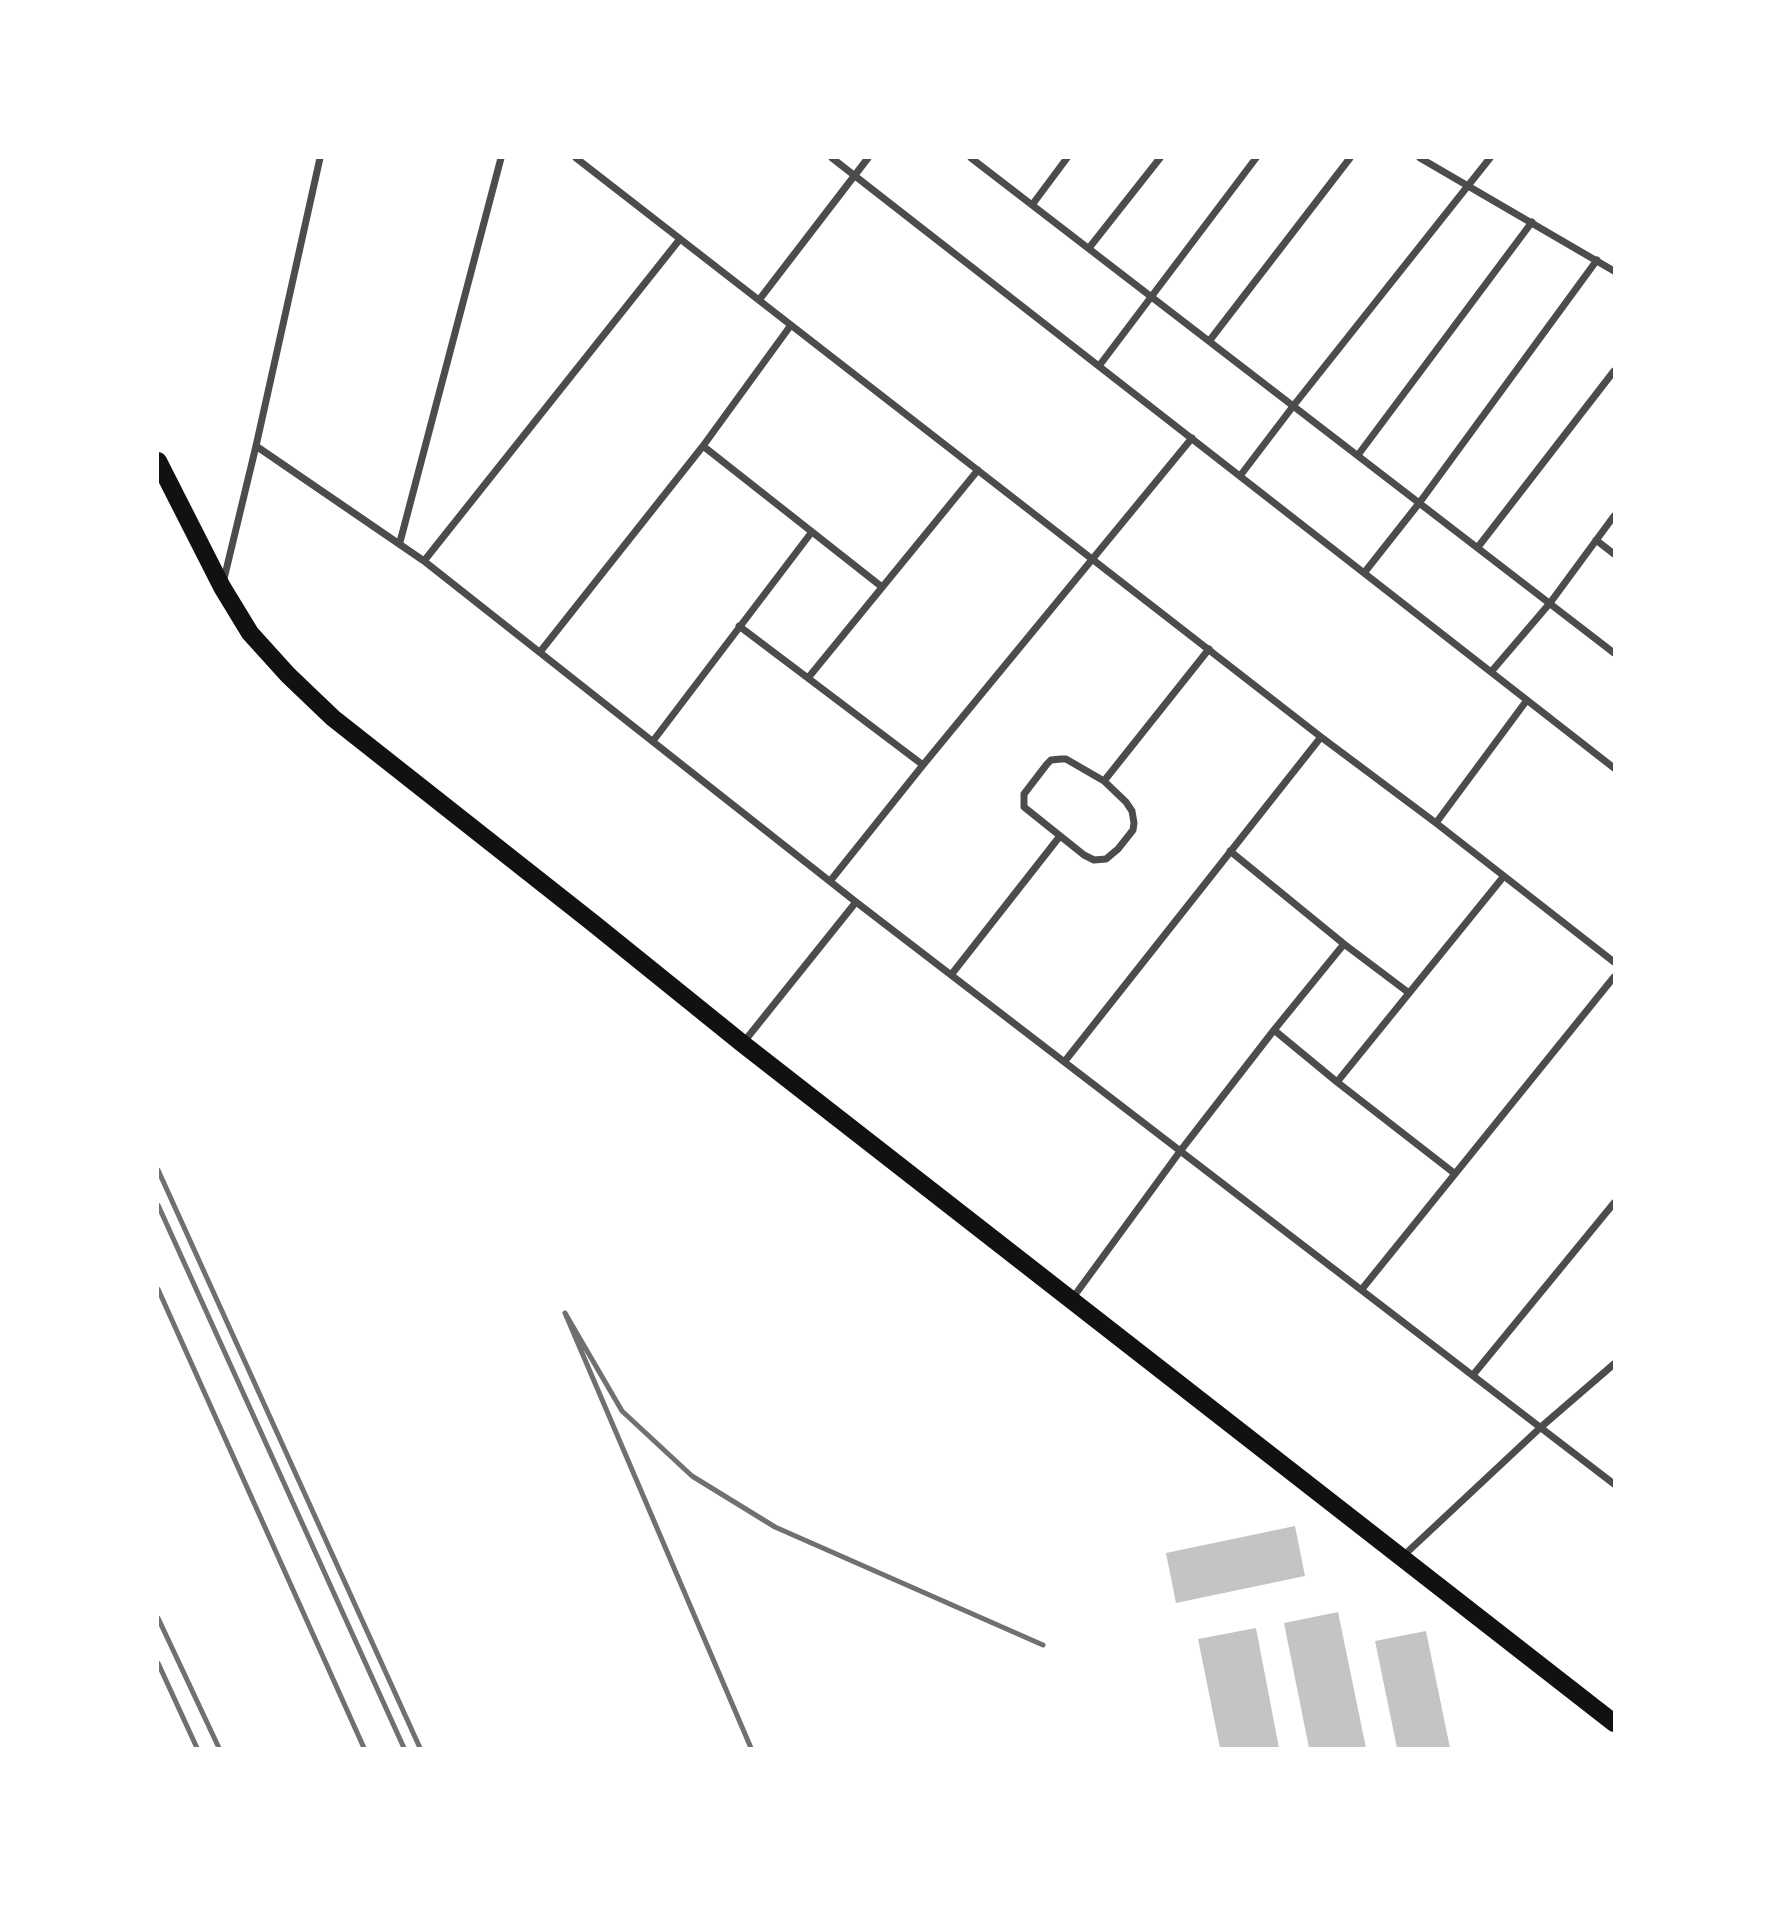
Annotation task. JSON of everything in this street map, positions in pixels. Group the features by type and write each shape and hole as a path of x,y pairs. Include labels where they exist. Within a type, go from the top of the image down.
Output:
{"main road":[{"path":"158,461 222,587 250,633 310,698 743,1044 1615,1723"}],"street":[{"path":"222,587 257,446 320,158"},
{"path":"400,542 501,158"},
{"path":"576,158 1615,962"},
{"path":"832,158 1615,768"},
{"path":"759,300 869,158"},
{"path":"971,158 1615,653"},
{"path":"1032,205 1067,158"},
{"path":"1089,248 1160,158"},
{"path":"1099,366 1256,158"},
{"path":"1209,340 1350,158"},
{"path":"1420,158 1615,271"},
{"path":"1240,476 1490,158"},
{"path":"1358,455 1532,222"},
{"path":"424,561 680,239"},
{"path":"1364,573 1420,502 1597,260"},
{"path":"540,652 703,446 792,325"},
{"path":"1478,547 1615,371"},
{"path":"831,880 1192,438"},
{"path":"257,446 400,542 856,902 1615,1484"},
{"path":"703,446 882,587"},
{"path":"808,678 978,470"},
{"path":"1491,672 1550,603 1615,516"},
{"path":"653,741 811,533"},
{"path":"1596,540 1615,554"},
{"path":"739,626 923,765"},
{"path":"1104,781 1209,649"},
{"path":"1436,824 1527,700"},
{"path":"1065,1061 1321,737"},
{"path":"1066,759 1104,781 1126,802 1134,818 1133,830 1106,859 1094,860 1060,836 1023,805 1024,794 1047,764 1066,759"},
{"path":"951,975 1060,836"},
{"path":"1230,851 1409,993"},
{"path":"1337,1082 1504,876"},
{"path":"743,1044 856,902"},
{"path":"1072,1300 1181,1150 1344,944"},
{"path":"1362,1289 1615,977"},
{"path":"1274,1030 1454,1173"},
{"path":"1473,1375 1615,1203"},
{"path":"1401,1558 1541,1427 1615,1364"}],"building":[{"path":"1295,1526 1305,1576 1176,1603 1166,1553"},
{"path":"1338,1612 1366,1748 1309,1748 1284,1623"},
{"path":"1256,1628 1279,1748 1220,1748 1198,1639"},
{"path":"1426,1631 1450,1748 1397,1748 1375,1641"}],"railway":[{"path":"158,1170 420,1748"},
{"path":"158,1205 404,1748"},
{"path":"158,1289 364,1748"},
{"path":"751,1748 565,1313 622,1411 692,1476 775,1527 1043,1645"},
{"path":"158,1618 219,1748"},
{"path":"158,1663 197,1748"}]}
